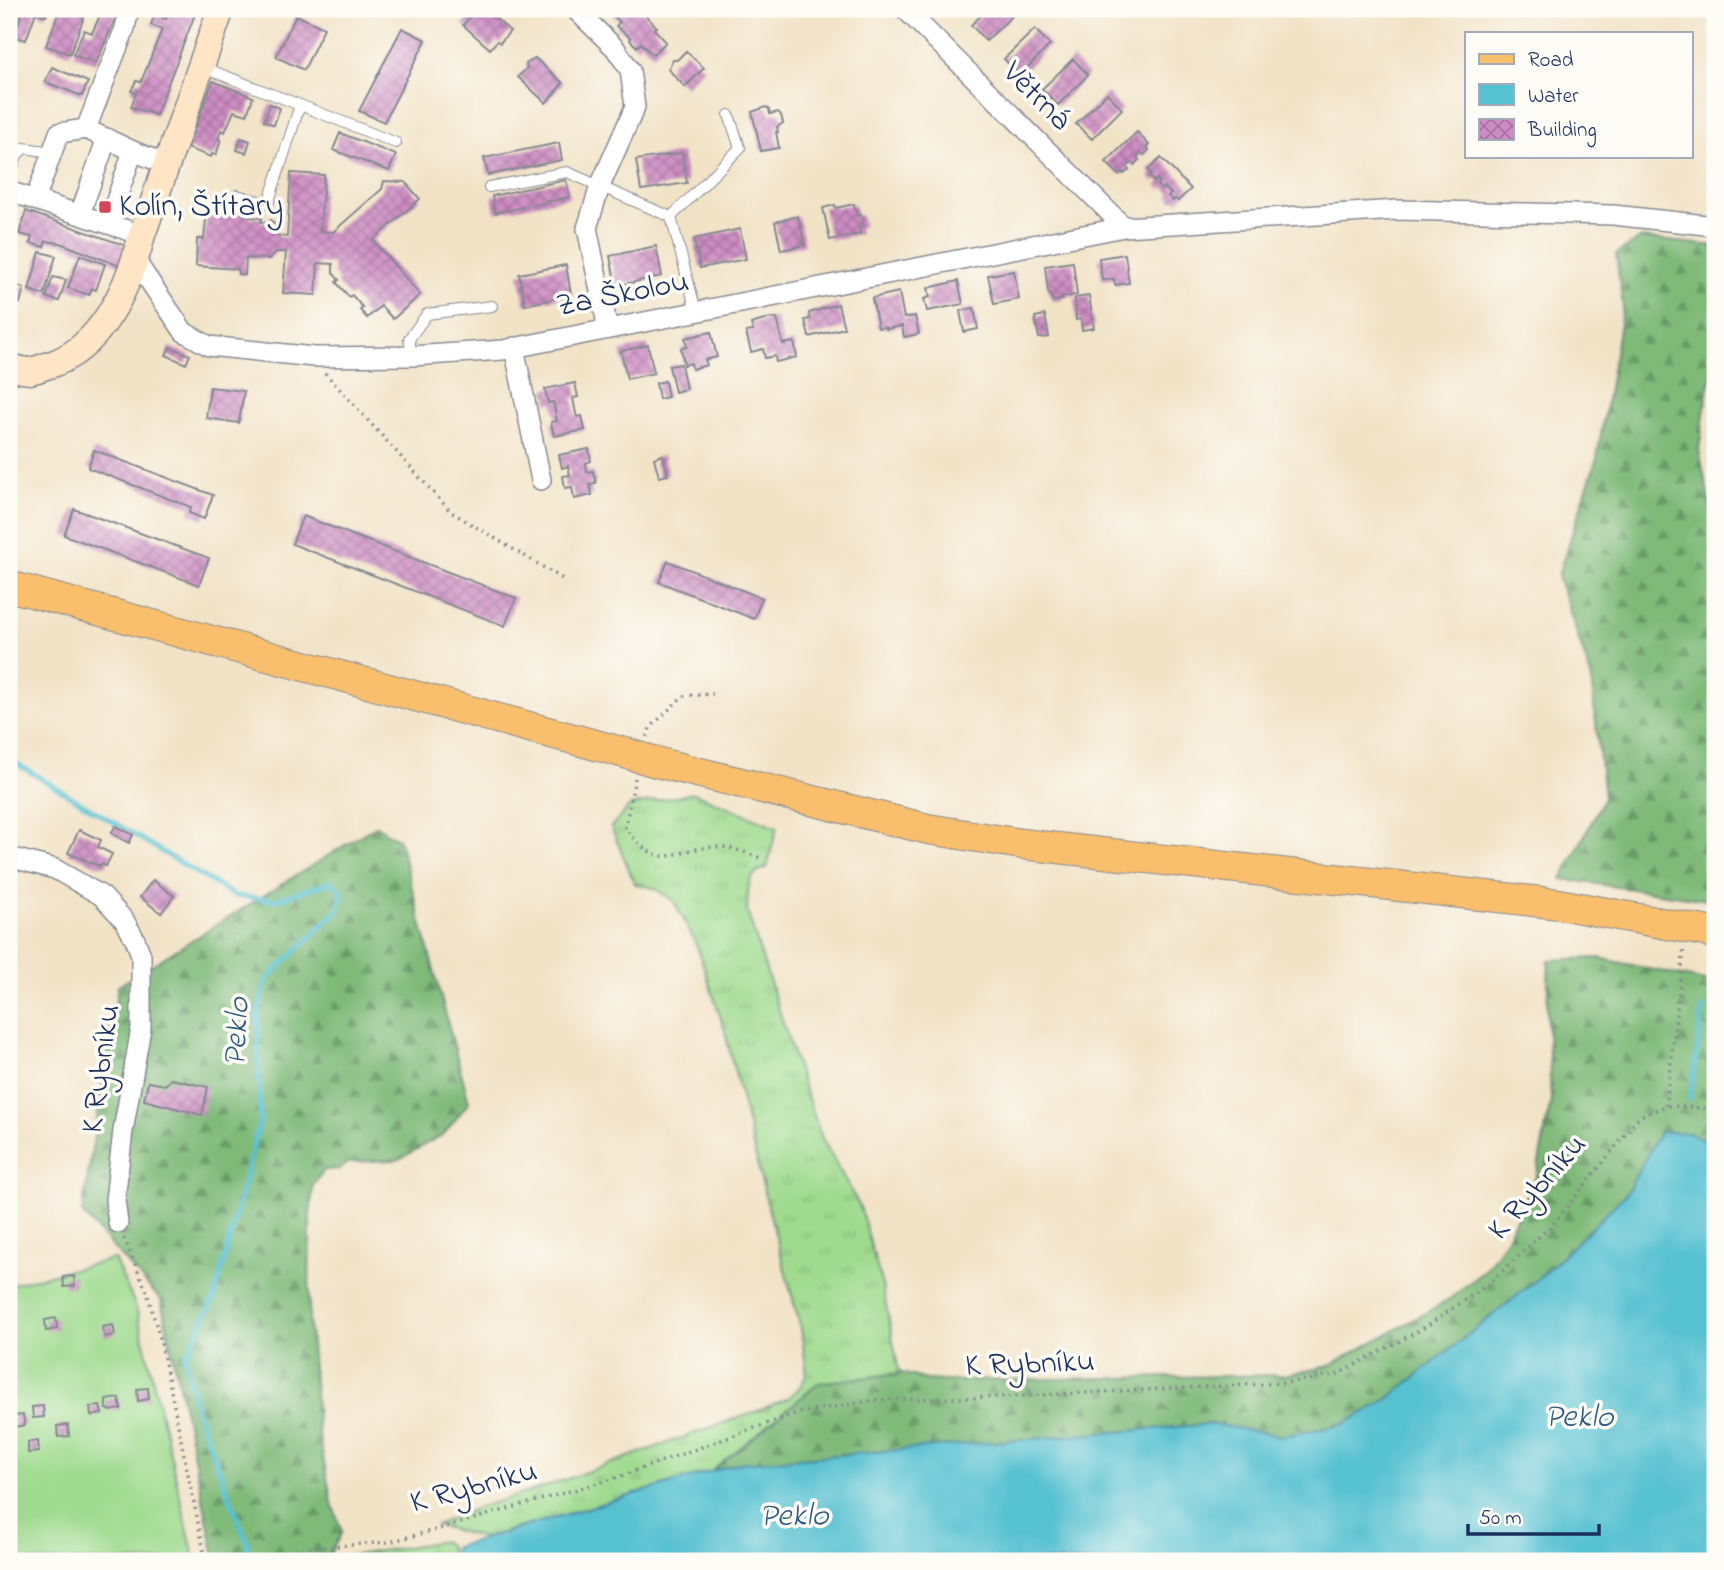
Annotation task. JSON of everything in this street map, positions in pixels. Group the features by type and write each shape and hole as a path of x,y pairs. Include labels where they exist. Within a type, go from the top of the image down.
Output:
{"main road":[{"path":"9,586 642,756 928,829 1009,842 1559,904 1715,933"}],"street":[{"path":"86,130 125,28 129,9"},
{"path":"9,367 31,371 62,362 88,342 108,317 139,248 221,9"},
{"path":"575,9 615,48 630,70 635,107 600,186 587,228 608,329"},
{"name":"Větrná","path":"905,9 1124,227"},
{"path":"35,200 59,133 86,130 167,165"},
{"path":"80,214 107,138"},
{"path":"108,224 133,151"},
{"path":"9,191 108,224 139,248"},
{"name":"Za Školou","path":"139,248 184,332 209,346 314,357 412,356 514,347 1124,227 1158,223 1398,210 1612,215 1715,226"},
{"path":"514,347 541,480"},
{"name":"K Rybníku","path":"9,857 55,869 102,896 124,920 141,955 142,1010 115,1200 118,1223"}],"lane":[{"path":"200,66 396,143"},
{"path":"237,195 268,204 300,105"},
{"path":"671,218 740,148 729,115"},
{"path":"9,180 17,155 24,148 53,152"},
{"path":"489,187 567,172 671,218"},
{"path":"671,218 696,311"},
{"path":"412,356 409,339 427,314 492,306"}],"path":[{"path":"314,357 359,413 451,512 563,579"},
{"path":"713,694 683,696 650,728 630,794 625,828 641,848 659,857 717,847 763,859"},
{"path":"1685,943 1666,1106 1703,1108 1715,1120"},
{"name":"K Rybníku","path":"262,1561 297,1549 388,1542 439,1530 612,1479 797,1413 875,1399 1004,1397 1283,1383 1338,1374 1422,1329 1487,1285 1555,1222 1640,1116 1666,1106"},
{"path":"118,1223 147,1292 161,1343 206,1561"}],"green space":[{"path":"1641,238 1715,246 1715,368 1707,393 1699,450 1715,530 1715,901 1562,879 1604,798 1591,676 1558,576 1597,458 1623,306 1616,254"},
{"path":"694,793 777,827 767,868 754,874 749,884 747,911 822,1138 860,1207 882,1285 899,1372 902,1373 819,1383 711,1472 483,1538 436,1525 479,1507 539,1489 760,1410 789,1398 800,1387 807,1373 801,1329 725,1031 697,946 674,901 654,888 635,884 611,827 630,806"},
{"path":"376,826 399,840 469,1102 444,1134 397,1160 349,1162 339,1169 324,1170 313,1185 309,1320 318,1432 332,1503 342,1532 330,1554 301,1561 216,1561 161,1300 82,1213 118,986"},
{"path":"1599,958 1715,983 1715,1152 1702,1138 1660,1132 1626,1194 1544,1274 1388,1399 1342,1425 1282,1436 1213,1424 740,1463 711,1472 819,1383 902,1373 926,1380 945,1381 1285,1375 1329,1366 1446,1302 1486,1269 1507,1238 1537,1174 1551,1099 1547,1011 1549,960"},
{"path":"114,1259 136,1307 195,1561 9,1561 9,1285"},
{"path":"443,1541 451,1548 445,1561 317,1561"}],"water":[{"name":"Peklo","path":"1660,1132 1697,1136 1715,1152 1715,1561 1647,1561 1595,1553 1482,1554 1456,1561 450,1561 455,1547 740,1463 1213,1424 1282,1436 1342,1425 1388,1399 1544,1274 1626,1194"}],"building":[{"path":"23,9 49,9 46,16 36,12 26,40 14,37"},
{"path":"60,9 87,9 70,54 46,46"},
{"path":"103,9 117,15 96,63 73,55 84,30 92,33"},
{"path":"170,9 197,9 156,115 131,107 136,93 131,91 136,81 141,82 162,29 151,25 156,11 166,19"},
{"path":"477,9 485,9 510,31 500,43 497,41 490,49 463,25"},
{"path":"614,9 639,9 657,27 654,29 666,42 653,55 641,43 637,47 631,38 616,26 620,22 611,13"},
{"path":"988,9 1017,11 986,41 971,25"},
{"path":"296,15 324,28 304,70 276,57"},
{"path":"402,28 426,40 384,122 359,111"},
{"path":"1035,29 1050,45 1020,75 1004,59"},
{"path":"686,51 704,68 685,87 668,69 673,60 677,60"},
{"path":"535,58 563,83 546,103 518,77 527,68 526,64"},
{"path":"1073,59 1088,75 1058,105 1042,89"},
{"path":"52,67 88,82 82,96 45,82"},
{"path":"213,81 253,97 247,115 234,111 225,132 221,130 216,155 212,154 211,157 187,148"},
{"path":"1107,93 1122,109 1092,139 1076,124"},
{"path":"270,104 280,108 274,125 264,121"},
{"path":"766,107 770,114 778,112 783,123 777,127 776,132 779,148 761,151 752,112"},
{"path":"1137,132 1149,145 1146,148 1149,150 1144,155 1141,153 1134,165 1132,163 1127,167 1129,170 1119,175 1106,162"},
{"path":"340,133 396,155 389,171 333,150"},
{"path":"241,138 250,141 246,153 237,150"},
{"path":"559,143 562,160 488,175 484,158"},
{"path":"682,153 687,183 641,190 636,160"},
{"path":"1161,158 1191,189 1178,201 1173,201 1168,196 1171,194 1164,187 1162,190 1157,185 1160,182 1157,179 1154,182 1149,177 1152,174 1148,170"},
{"path":"291,173 324,175 320,231 333,232 382,189 384,181 405,182 420,199 373,240 420,295 393,319 381,306 367,318 360,310 363,308 352,295 349,297 336,282 339,280 333,273 333,264 318,263 316,295 283,293 286,252 276,252 269,259 246,258 245,275 238,274 238,269 196,266 197,239 204,239 207,209 249,209 249,217 262,218 261,222 267,223 271,220 279,229 276,233 287,237"},
{"path":"566,180 570,197 495,213 492,196"},
{"path":"854,204 857,216 861,215 864,226 859,228 860,234 830,240 823,208"},
{"path":"26,211 127,246 120,266 60,243 46,241 44,247 30,243 32,237 19,234"},
{"path":"798,216 805,245 781,250 775,222"},
{"path":"740,229 746,259 700,268 694,239"},
{"path":"656,246 662,276 616,286 610,256"},
{"path":"40,252 56,256 44,295 29,290"},
{"path":"1125,254 1129,283 1115,285 1114,279 1102,280 1099,258"},
{"path":"80,255 105,264 96,290 92,288 89,295 68,288"},
{"path":"1073,262 1077,295 1053,301 1048,291 1045,266"},
{"path":"566,265 571,295 525,305 519,274"},
{"path":"1014,271 1019,299 994,304 988,275"},
{"path":"53,277 66,280 59,301 46,297"},
{"path":"958,281 963,304 927,311 924,299 930,297 928,288"},
{"path":"9,283 24,288 20,303 9,300"},
{"path":"899,292 904,318 915,316 919,334 904,337 902,326 878,328 872,298"},
{"path":"1089,296 1094,328 1082,330 1081,319 1076,320 1075,298"},
{"path":"838,304 844,328 809,337 805,320 810,319 809,313"},
{"path":"974,308 978,329 964,332 960,311"},
{"path":"1045,315 1049,337 1039,338 1035,317"},
{"path":"777,318 783,344 794,342 797,357 776,362 775,356 765,358 763,349 751,352 746,332 753,331 751,324"},
{"path":"711,332 717,357 705,360 707,365 692,369 691,363 684,365 681,348 687,347 685,338"},
{"path":"648,345 654,373 627,379 621,351"},
{"path":"170,347 190,355 186,364 166,355"},
{"path":"681,364 686,389 675,392 669,366"},
{"path":"665,381 668,397 659,399 656,383"},
{"path":"575,383 578,397 573,398 575,409 577,417 582,416 585,430 554,436 551,422 557,421 553,402 548,403 545,389"},
{"path":"210,387 244,391 239,423 206,418"},
{"path":"589,449 591,461 586,463 587,472 593,471 596,483 590,484 592,495 574,499 572,487 565,488 563,476 570,475 568,466 562,468 559,455"},
{"path":"94,450 213,495 204,519 189,513 191,507 88,468"},
{"path":"663,455 668,475 659,477 654,458"},
{"path":"74,509 209,558 199,585 64,535"},
{"path":"303,516 516,598 505,626 292,544"},
{"path":"668,561 762,598 754,619 659,582"},
{"path":"116,826 133,835 129,843 111,833"},
{"path":"79,830 101,840 98,847 112,854 106,866 99,866 68,853"},
{"path":"153,880 174,896 161,913 140,897"},
{"path":"171,1079 208,1087 202,1115 144,1100 148,1082 165,1085"},
{"path":"74,1276 75,1286 64,1287 63,1277"},
{"path":"56,1318 57,1329 46,1331 45,1320"},
{"path":"113,1325 115,1335 105,1337 102,1327"},
{"path":"148,1388 149,1399 138,1401 137,1389"},
{"path":"119,1398 121,1409 106,1409 106,1400"},
{"path":"43,1406 44,1417 33,1418 32,1407"},
{"path":"100,1406 102,1414 91,1416 90,1407"},
{"path":"23,1415 25,1425 14,1427 13,1416"},
{"path":"68,1425 69,1436 58,1437 57,1426"},
{"path":"38,1441 39,1452 28,1453 28,1442"}],"waterway":[{"name":"Peklo","path":"9,759 235,896 276,900 331,882 343,893 337,911 266,980 258,1014 260,1120 214,1299 185,1357 196,1410 247,1542 249,1561"},
{"path":"1690,1099 1703,1008"}],"place":[{"name":"Kolín, Štítary","path":"105,207"}]}
